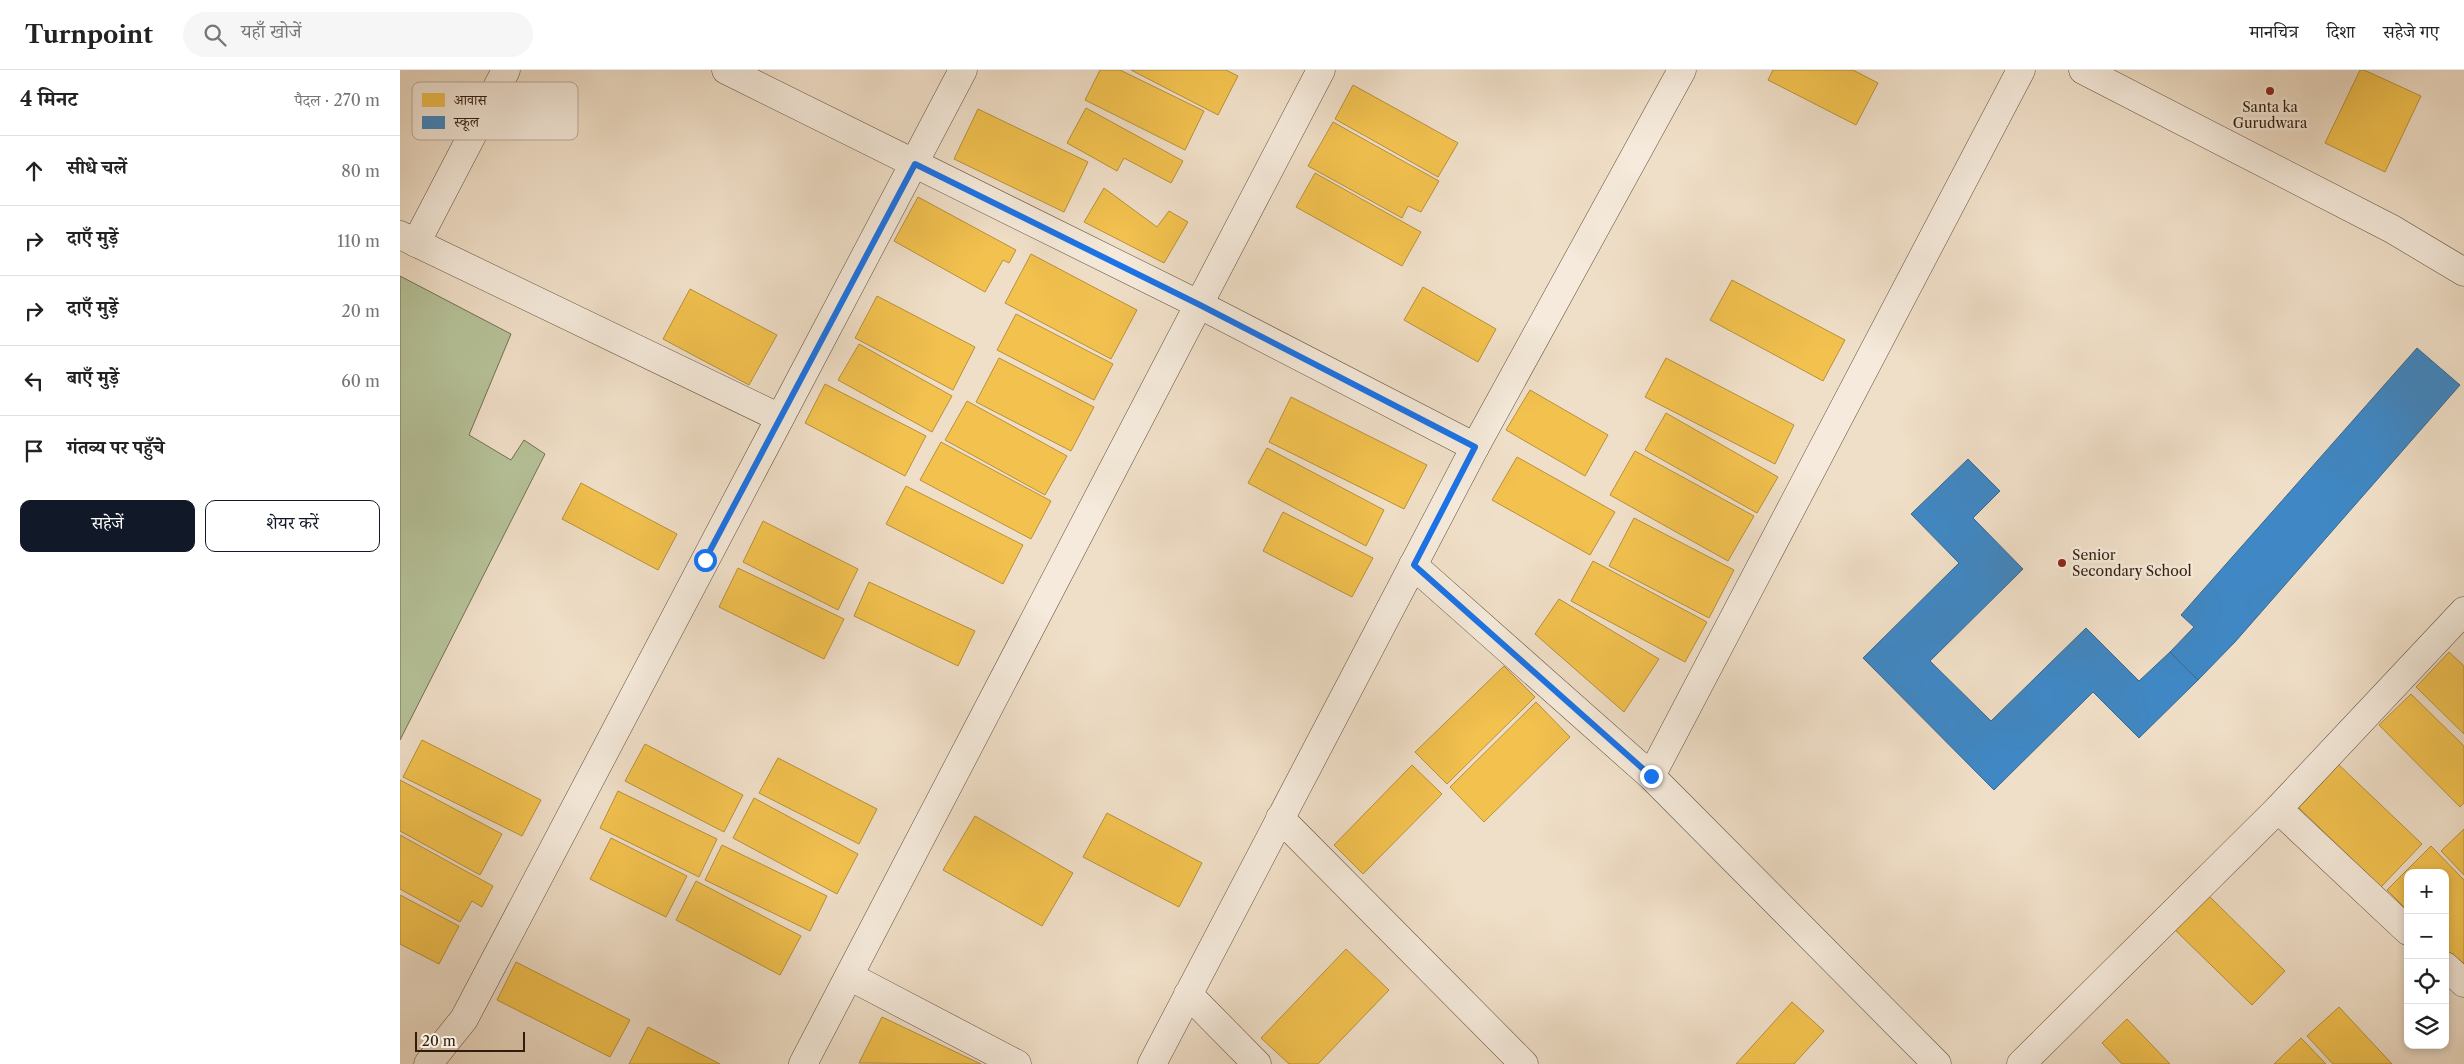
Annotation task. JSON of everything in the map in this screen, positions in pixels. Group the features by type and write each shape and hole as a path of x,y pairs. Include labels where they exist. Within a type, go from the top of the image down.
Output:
{"street":[{"path":"499,82 506,70"},
{"path":"726,70 1200,305 1475,447"},
{"path":"428,1064 464,1018 963,70"},
{"path":"802,1064 1200,305 1321,70"},
{"path":"1152,1064 1475,447 1682,70"},
{"path":"1651,776 2021,70"},
{"path":"2083,70 2392,229 2464,272"},
{"path":"465,140 408,239 780,418"},
{"path":"1414,565 1651,776 1937,1064"},
{"path":"2021,1064 2278,809 2464,611"},
{"path":"2278,809 2404,927"},
{"path":"1280,818 1524,1064"},
{"path":"2449,970 2464,983"},
{"path":"849,976 1017,1064"},
{"path":"1188,994 1257,1064"}],"green space":[{"path":"400,276 511,334 469,435 511,460 524,440 545,454 400,740"}],"building: आवास":[{"path":"1100,70 1120,70 1204,111 1185,150 1085,100"},
{"path":"1131,70 1226,70 1238,76 1218,115"},
{"path":"1773,70 1853,70 1878,83 1856,125 1768,80"},
{"path":"2360,70 2364,70 2421,96 2385,172 2325,143"},
{"path":"1353,85 1458,143 1438,177 1335,119"},
{"path":"1086,108 1183,161 1171,183 1124,158 1117,171 1067,143"},
{"path":"978,109 1088,162 1064,212 954,159"},
{"path":"1333,122 1439,181 1421,212 1408,206 1402,218 1308,166"},
{"path":"1315,173 1421,232 1402,266 1296,207"},
{"path":"1104,188 1157,227 1169,211 1188,222 1164,263 1084,222"},
{"path":"918,197 1016,250 1009,263 1003,260 985,292 894,241"},
{"path":"1031,254 1137,310 1111,359 1005,303"},
{"path":"1732,280 1845,340 1823,381 1710,320"},
{"path":"1423,287 1496,329 1478,362 1404,320"},
{"path":"690,289 777,335 749,385 663,339"},
{"path":"877,296 975,347 953,390 855,338"},
{"path":"1016,314 1113,364 1094,400 997,350"},
{"path":"859,344 952,396 932,432 838,380"},
{"path":"999,358 1094,407 1071,451 976,402"},
{"path":"1666,358 1794,425 1775,464 1645,397"},
{"path":"825,384 926,436 905,476 805,423"},
{"path":"1530,390 1608,435 1585,476 1506,430"},
{"path":"1291,397 1427,465 1404,509 1269,442"},
{"path":"967,401 1067,456 1045,495 945,440"},
{"path":"1666,413 1778,477 1757,513 1645,450"},
{"path":"941,442 1051,501 1031,539 920,480"},
{"path":"1267,448 1384,510 1366,546 1248,483"},
{"path":"1635,451 1754,516 1728,561 1610,495"},
{"path":"1517,457 1615,512 1590,555 1492,500"},
{"path":"581,483 677,534 658,570 562,519"},
{"path":"906,486 1023,545 1003,584 886,524"},
{"path":"1283,512 1373,558 1352,597 1263,551"},
{"path":"1634,518 1734,570 1709,618 1609,566"},
{"path":"763,521 858,569 838,610 743,562"},
{"path":"1593,561 1707,622 1685,662 1571,601"},
{"path":"738,568 844,619 824,659 719,607"},
{"path":"869,582 975,631 958,666 854,616"},
{"path":"1559,599 1659,659 1624,712 1535,634"},
{"path":"2449,652 2464,666 2464,734 2416,687"},
{"path":"1504,666 1535,697 1447,784 1415,752"},
{"path":"2411,694 2464,746 2464,803 2460,807 2379,725"},
{"path":"1536,702 1570,737 1484,822 1450,787"},
{"path":"422,740 541,800 522,836 403,777"},
{"path":"645,744 743,795 724,832 625,781"},
{"path":"778,758 877,809 859,844 759,793"},
{"path":"2338,764 2422,844 2381,887 2297,806"},
{"path":"1412,765 1442,794 1363,874 1334,845"},
{"path":"400,780 502,834 480,875 400,831"},
{"path":"618,791 717,839 699,877 600,828"},
{"path":"754,798 858,854 837,894 733,838"},
{"path":"1107,813 1202,863 1179,907 1083,857"},
{"path":"975,816 1073,873 1042,926 943,870"},
{"path":"2464,829 2464,875 2441,851"},
{"path":"400,835 493,886 482,907 472,901 460,922 400,889"},
{"path":"611,838 687,876 666,917 590,879"},
{"path":"722,845 827,896 810,931 705,880"},
{"path":"2431,846 2464,880 2464,968 2449,953 2449,869 2408,869"},
{"path":"2404,873 2404,907 2387,890"},
{"path":"696,881 801,936 780,975 676,920"},
{"path":"2207,894 2285,971 2252,1005 2173,928"},
{"path":"400,895 459,926 439,964 400,944"},
{"path":"1346,949 1389,990 1318,1064 1289,1064 1261,1038"},
{"path":"516,962 630,1020 610,1057 497,1000"},
{"path":"1792,1002 1824,1031 1794,1064 1736,1064"},
{"path":"2339,1007 2392,1064 2333,1064 2307,1036"},
{"path":"882,1017 981,1064 859,1063"},
{"path":"2127,1019 2170,1064 2122,1064 2102,1043"},
{"path":"648,1027 720,1064 629,1064"},
{"path":"2301,1038 2326,1064 2274,1064"}],"building: स्कूल":[{"path":"2417,348 2460,385 2235,642 2198,680 2170,652 2194,627 2181,615"},
{"path":"1968,459 2000,491 1973,518 2023,569 1930,661 1991,721 2086,628 2139,681 2170,652 2198,680 2139,738 2093,692 1994,790 1863,658 1959,563 1911,514"}],"place":[{"name":"Santa ka Gurudwara","path":"2270,91"},
{"name":"Senior Secondary School","path":"2062,563"}],"route":[{"path":"705,560 915,164 1200,305 1475,447 1414,565 1651,776"}]}
